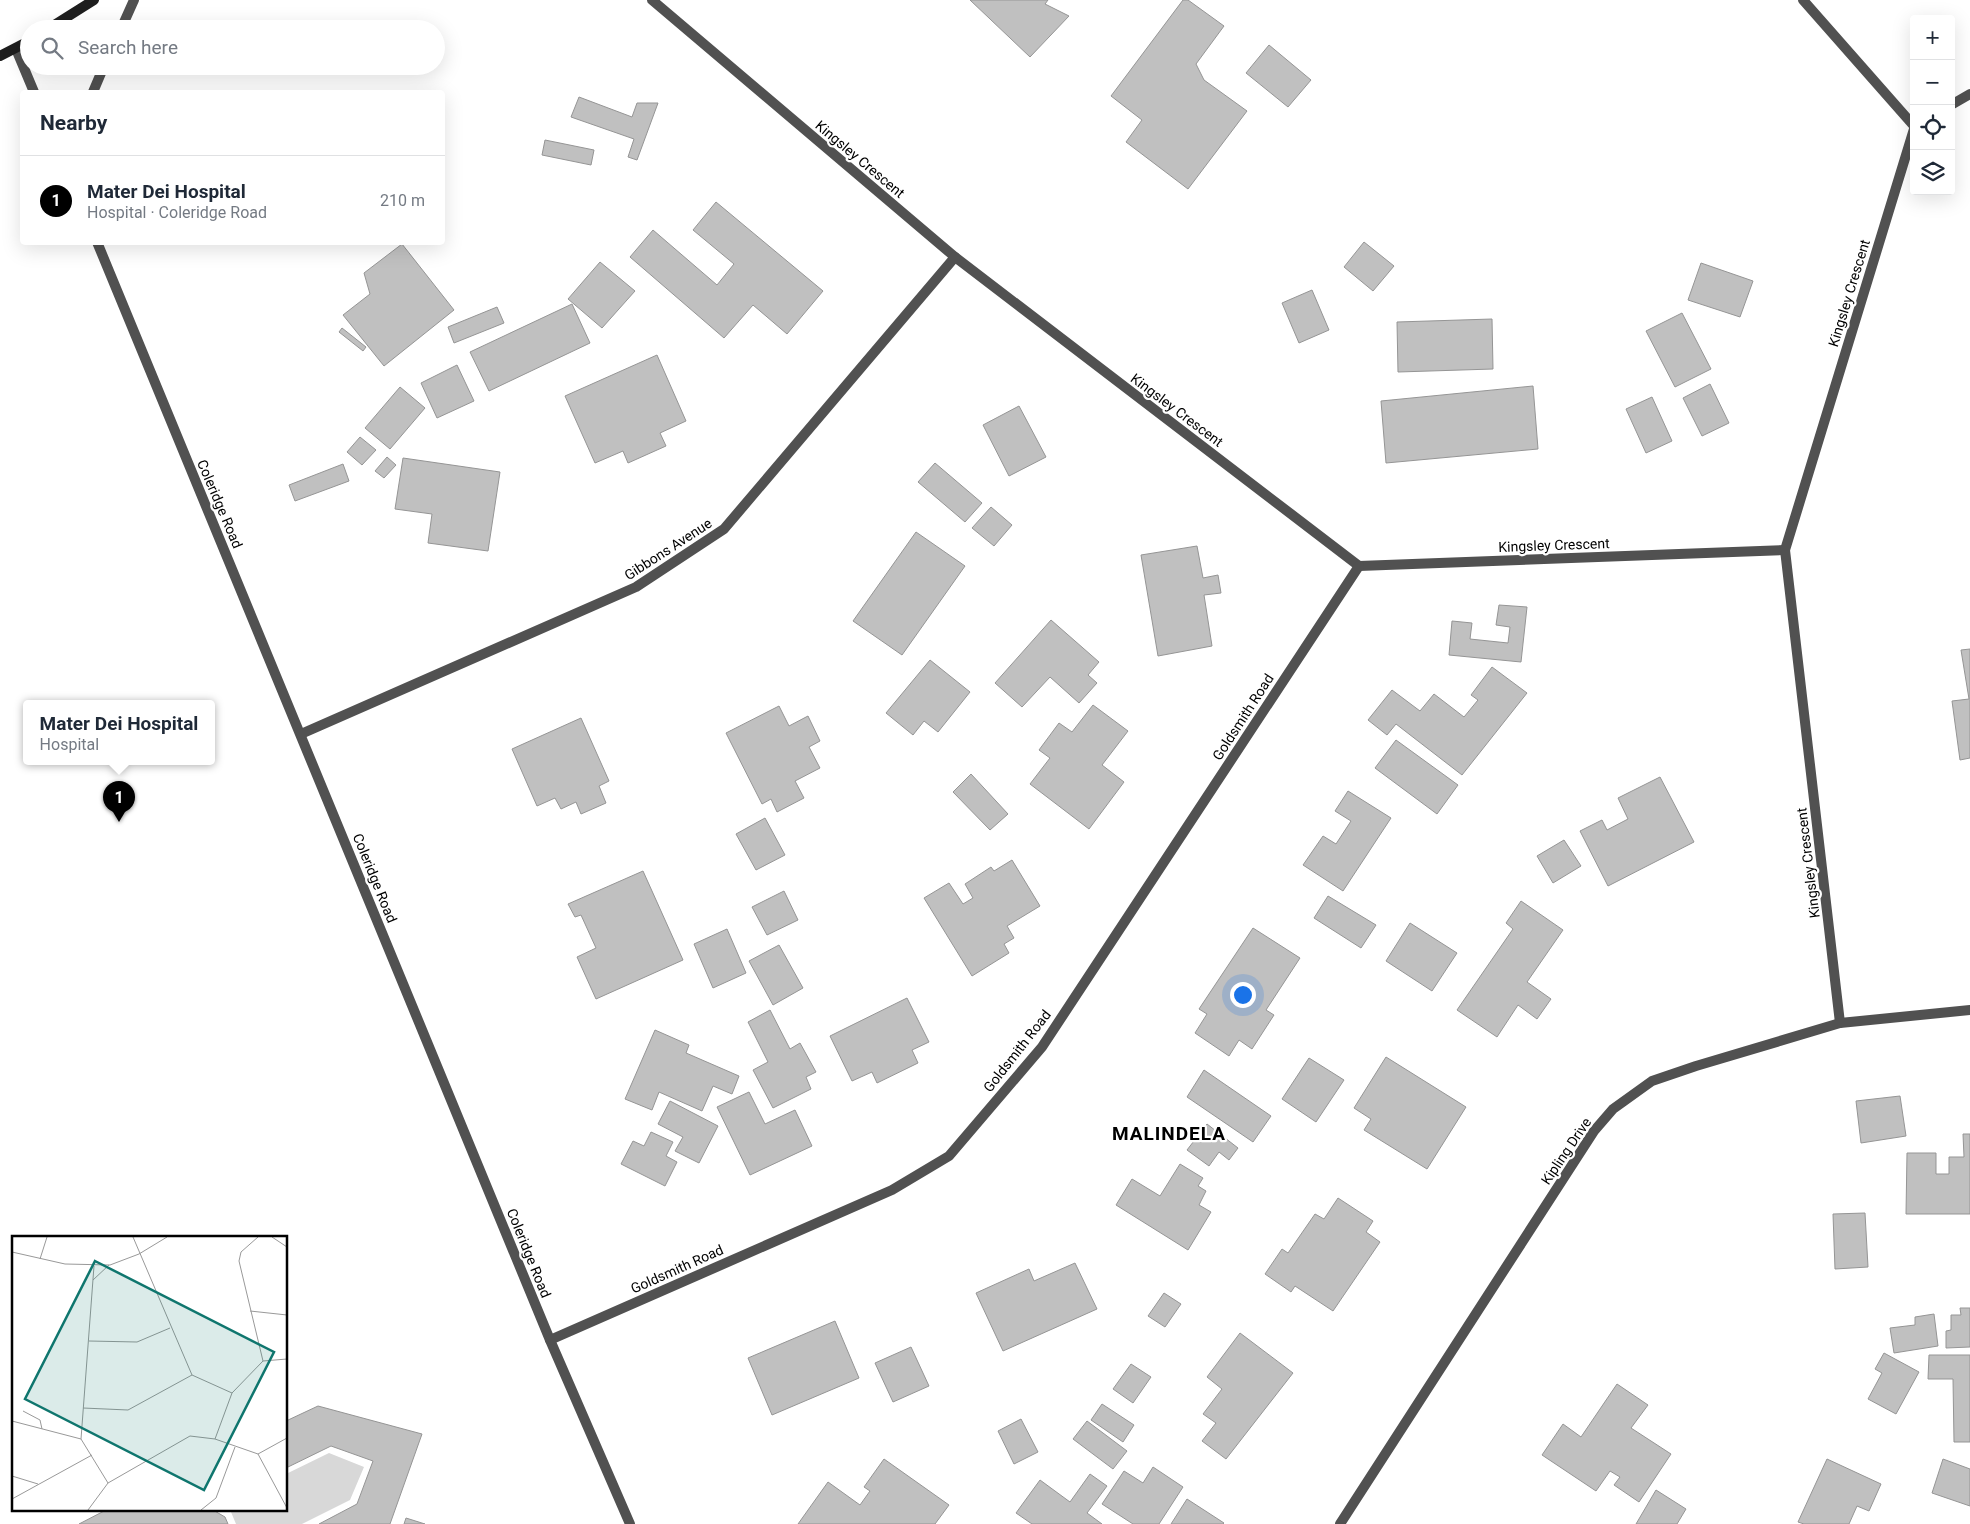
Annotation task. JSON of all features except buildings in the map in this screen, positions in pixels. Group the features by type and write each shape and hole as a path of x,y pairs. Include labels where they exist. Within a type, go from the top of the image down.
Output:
{"main road":[{"path":"62,20 94,0"},
{"path":"0,56 20,47"}],"street":[{"path":"125,20 134,0"},
{"name":"Kingsley Crescent","path":"652,0 955,257 1359,566 1785,550"},
{"name":"Kingsley Crescent","path":"1802,0 1910,122"},
{"path":"16,49 20,59"},
{"path":"27,75 33,90"},
{"path":"94,90 100,75"},
{"path":"1955,103 1970,94"},
{"name":"Kingsley Crescent","path":"1840,1023 1785,550 1910,140"},
{"name":"Coleridge Road","path":"98,245 302,734 550,1340 630,1524"},
{"name":"Gibbons Avenue","path":"302,734 636,587 724,529 955,257"},
{"name":"Goldsmith Road","path":"550,1340 892,1190 949,1156 1042,1047 1359,566"},
{"name":"Kipling Drive","path":"1340,1524 1594,1131 1613,1109 1652,1081 1840,1023 1970,1010"}],"shaded area":[{"path":"329,1453 364,1467 350,1500 302,1524 236,1524 231,1512 288,1512 288,1473"}],"place":[{"name":"Mater Dei Hospital","path":"119,822"}],"district":[{"name":"MALINDELA","path":"1169,1133"}]}
